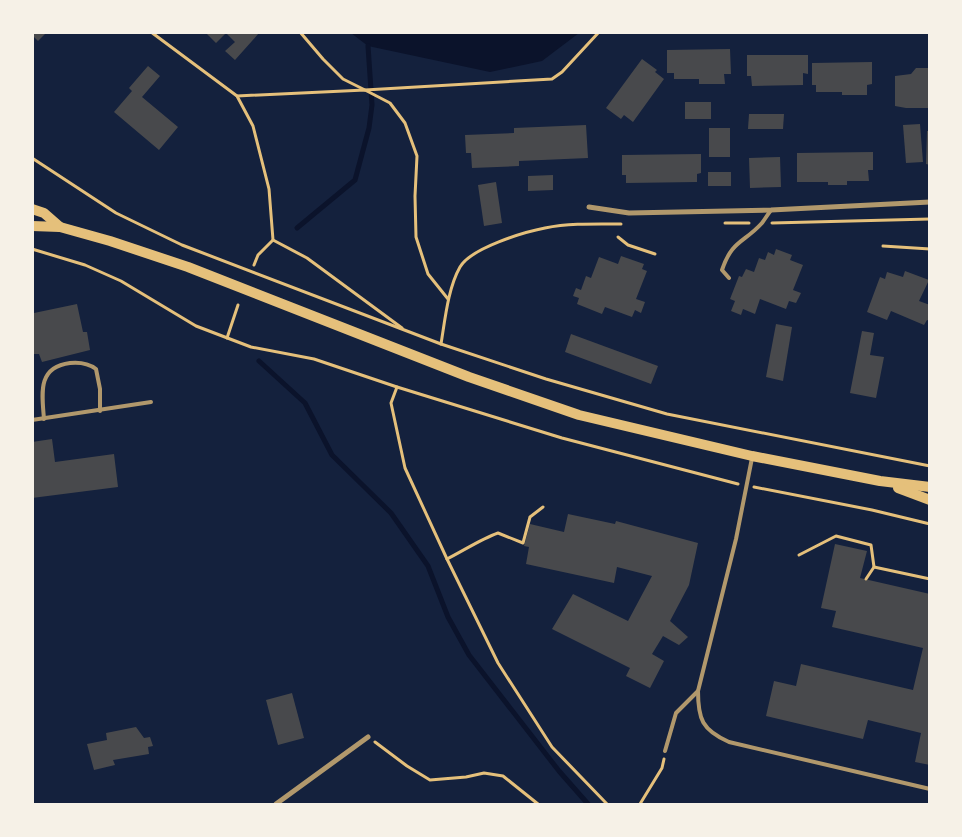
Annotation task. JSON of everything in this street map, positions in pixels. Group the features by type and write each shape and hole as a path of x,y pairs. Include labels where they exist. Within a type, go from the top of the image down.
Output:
{"main road":[{"path":"32,209 44,213 60,227"},
{"path":"32,226 60,227 110,240 188,267 469,377 579,416 752,456 880,481 930,488"},
{"path":"880,481 930,500"}],"street":[{"path":"589,207 629,213 771,210 930,202"},
{"path":"276,804 368,737"}],"lane":[{"path":"729,278 722,270 726,256 738,242 762,223 771,210"},
{"path":"44,419 43,384 47,375 56,367 70,363 88,363 96,369 100,389 100,411"},
{"path":"32,420 151,402"},
{"path":"752,456 736,539 698,690 698,708 701,720 708,730 729,742 930,789"},
{"path":"665,751 676,712 698,690"}],"path":[{"path":"151,32 237,96 253,126 269,189 273,240 258,255 254,265"},
{"path":"300,32 343,79 390,103 405,123 417,156 415,196 416,237 428,274 448,299"},
{"path":"237,96 552,79 575,60 599,32"},
{"path":"32,158 116,213 182,246 441,344 546,379 667,414 930,466"},
{"path":"441,344 448,299 460,266 479,250 507,239 545,228 581,224"},
{"path":"618,236 628,245 655,254"},
{"path":"273,240 307,258 407,331"},
{"path":"883,246 930,249"},
{"path":"32,249 85,265 121,281 196,326 251,347 314,359 562,438 729,483 872,510 930,524"},
{"path":"227,338 238,305"},
{"path":"397,387 391,403 405,468 447,560 498,663 552,747 606,804"},
{"path":"447,560 498,533 523,543 530,517 543,507"},
{"path":"798,555 836,536 871,545 874,566 866,579"},
{"path":"874,566 930,579"},
{"path":"368,737 407,766 430,780 466,777 484,773 503,776 538,804"},
{"path":"640,804 662,768 665,751"}],"water":[{"path":"579,32 542,61 490,72 368,46 351,33"}],"building":[{"path":"32,32 47,32 38,41 32,35"},
{"path":"205,32 259,33 235,60 225,51 235,42 226,33 216,43"},
{"path":"730,49 731,74 724,74 725,84 699,84 699,79 674,79 674,73 667,73 667,50"},
{"path":"747,55 808,55 808,74 803,73 803,85 752,86 751,76 747,76"},
{"path":"642,59 657,70 655,72 664,79 633,122 624,115 621,119 606,108"},
{"path":"872,62 872,84 867,85 867,95 842,95 842,92 816,92 816,85 812,85 812,63"},
{"path":"148,66 160,76 142,97 178,127 159,150 114,112 132,91 129,88"},
{"path":"916,68 930,68 930,108 895,106 895,76 911,74"},
{"path":"685,102 711,102 711,119 685,119"},
{"path":"749,114 784,114 783,129 748,129"},
{"path":"920,124 923,162 906,163 903,125"},
{"path":"586,125 588,158 519,161 519,166 472,168 471,153 466,153 465,135 514,133 514,128"},
{"path":"709,128 730,128 730,157 709,157"},
{"path":"927,131 930,131 930,165 926,164"},
{"path":"873,152 873,170 868,170 869,181 847,181 847,185 828,185 828,182 797,182 797,153"},
{"path":"701,154 701,173 697,174 697,182 626,183 626,175 622,175 622,155"},
{"path":"780,157 781,187 750,188 749,158"},
{"path":"708,172 731,172 731,186 708,186"},
{"path":"553,175 553,190 528,191 528,176"},
{"path":"496,182 502,223 484,226 478,185"},
{"path":"776,249 792,255 790,260 803,265 793,290 801,293 796,303 789,301 786,309 760,299 755,314 743,309 741,315 731,311 735,301 730,299 739,276 742,277 746,269 754,272 759,258 765,260 768,252 774,255"},
{"path":"621,256 644,264 642,269 647,271 636,299 645,302 641,313 635,310 632,317 605,307 602,314 577,304 579,298 573,296 576,288 581,290 586,276 591,278 599,257 618,264"},
{"path":"905,271 929,280 919,301 930,305 930,321 927,320 924,325 891,311 887,320 867,312 880,277 885,279 887,272 903,277"},
{"path":"77,304 83,332 87,332 90,350 42,362 39,354 32,354 34,313"},
{"path":"776,324 792,327 783,381 766,377"},
{"path":"862,331 874,333 870,355 884,357 876,398 850,393"},
{"path":"571,334 658,366 651,384 565,352"},
{"path":"52,439 55,462 114,454 118,487 32,498 32,442"},
{"path":"568,514 615,524 616,521 698,543 689,585 670,621 688,637 679,645 663,636 652,654 664,661 650,688 626,676 630,668 552,629 573,594 628,621 652,576 617,567 614,583 526,564 529,547 524,546 530,524 564,532"},
{"path":"835,544 867,551 860,578 930,594 930,765 915,762 921,733 868,720 863,739 766,716 774,681 796,686 801,664 913,690 923,648 832,627 836,611 821,608"},
{"path":"292,693 304,738 278,745 266,700"},
{"path":"136,727 144,738 150,737 153,746 148,747 149,754 113,760 115,765 94,770 87,744 107,740 106,733"}],"waterway":[{"path":"297,228 355,180 369,128 372,105 368,46"},
{"path":"259,361 305,403 332,455 391,513 428,566 448,617 469,655 559,771 588,804"}]}
